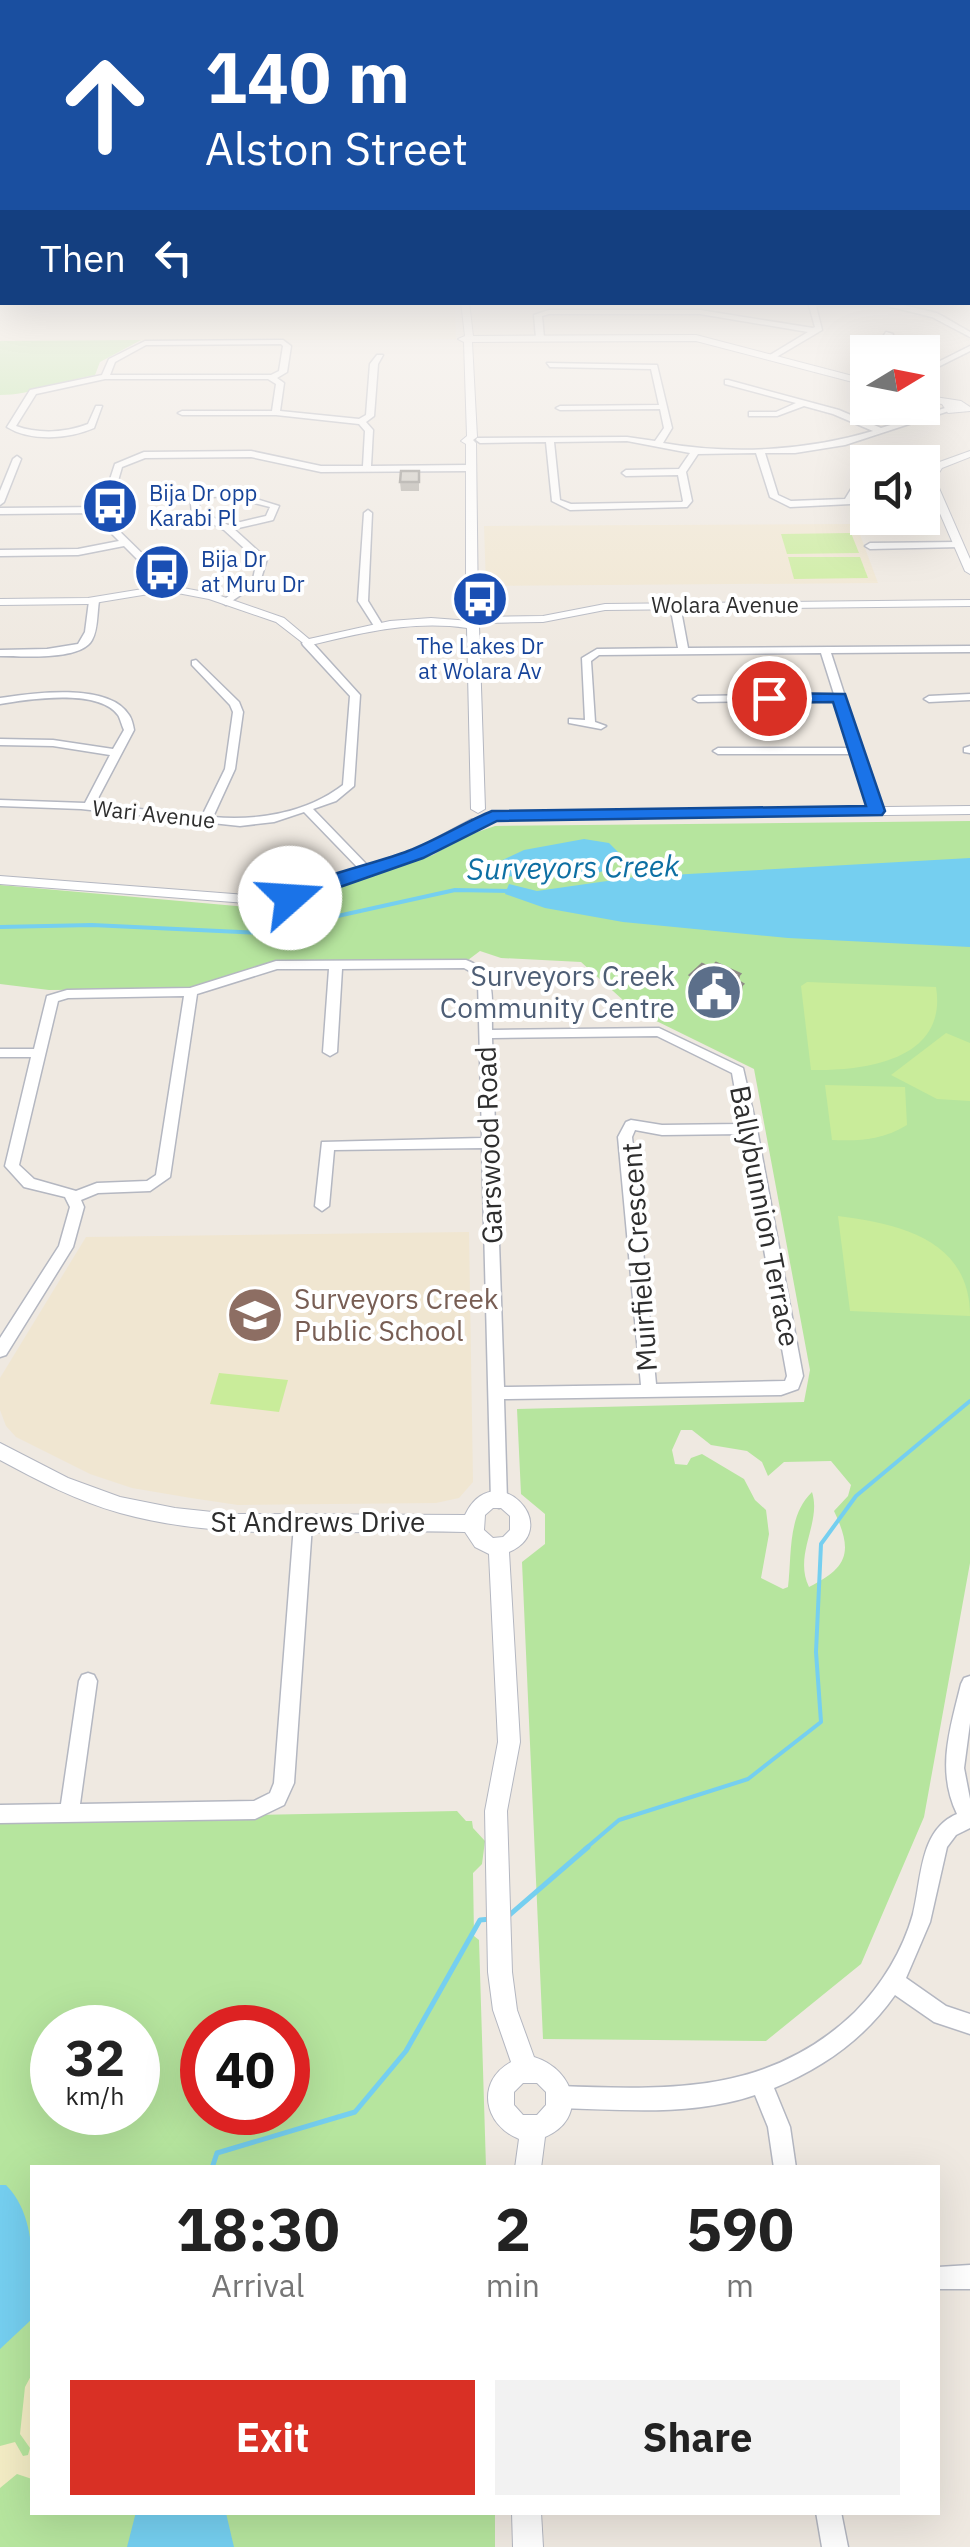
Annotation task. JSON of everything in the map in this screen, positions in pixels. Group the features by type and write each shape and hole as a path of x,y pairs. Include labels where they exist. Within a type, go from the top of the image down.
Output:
{"street":[{"path":"19,414 11,427 20,432 78,431 89,428 96,414"},
{"path":"182,414 195,414"},
{"path":"284,414 361,422 369,430 367,469"},
{"path":"361,422 370,414"},
{"path":"473,414 469,468 475,816"},
{"path":"658,444 668,430 665,414"},
{"path":"752,414 756,414"},
{"path":"832,414 880,432"},
{"path":"474,440 627,439 695,451 813,448 880,432 931,414"},
{"path":"550,440 556,502 564,506 684,505 688,501 682,472 695,451"},
{"path":"760,451 774,498 784,503 848,502 850,499"},
{"path":"156,587 155,571 103,522 118,466 144,454 246,454 314,468 469,468"},
{"path":"940,465 970,454"},
{"path":"0,502 17,459"},
{"path":"626,473 641,469 682,472"},
{"path":"226,602 257,580 262,560 227,528 193,509 194,496 227,492 275,506 272,518 227,528"},
{"path":"940,508 970,570"},
{"path":"0,510 104,510"},
{"path":"368,513 363,601 378,624"},
{"path":"0,553 78,552 124,542"},
{"path":"870,546 958,545"},
{"path":"0,602 94,601 156,587 226,602 284,622 307,643"},
{"path":"0,653 82,646 87,640 94,601"},
{"name":"Wolara Avenue","path":"307,643 378,624 543,620 606,607 970,603"},
{"path":"675,605 684,651"},
{"name":"Wari Avenue","path":"0,802 255,823 336,797 350,782 356,699 348,684 307,643"},
{"path":"573,722 596,724 588,655 970,649"},
{"path":"825,650 876,811"},
{"path":"196,662 238,712 230,769 206,820"},
{"path":"930,699 942,693 970,697"},
{"path":"0,701 91,697 110,700 127,718 130,726 88,807"},
{"path":"698,699 840,698"},
{"path":"0,742 53,743 118,753"},
{"path":"718,751 856,751"},
{"path":"307,809 368,871"},
{"path":"475,816 488,822 492,816 970,810"},
{"path":"0,880 256,902 305,894 417,854 475,816"},
{"name":"Garswood Road","path":"336,964 456,962 478,970 484,981 499,1501"},
{"path":"0,1351 68,1242 77,1207 74,1197 62,1189 29,1184 12,1166 49,1004 57,996 190,992 264,966 336,964 330,1052"},
{"path":"74,1197 97,1188 150,1186 164,1180 190,992"},
{"name":"Ballybunnion Terrace","path":"486,1034 665,1033 738,1071 794,1381 781,1389 495,1394"},
{"path":"0,1054 37,1053"},
{"name":"Muirfield Crescent","path":"649,1390 626,1138 631,1124 662,1130 750,1128"},
{"path":"322,1206 327,1144 489,1143"},
{"name":"St Andrews Drive","path":"0,1451 83,1493 159,1516 237,1525 471,1524"},
{"path":"499,1501 515,1508 522,1521 518,1536 499,1544 478,1538 471,1524 476,1510 499,1501"},
{"path":"0,1814 255,1810 277,1799 284,1783 303,1525"},
{"path":"499,1544 509,1742 496,1811 500,1972 504,2010 526,2070"},
{"path":"69,1812 88,1681"},
{"path":"560,2096 699,2096 761,2082 798,2067 837,2042 868,2013 893,1981 919,1926 939,1842 949,1828 970,1819 952,1774 970,1684"},
{"path":"893,1981 941,2015 970,2024"},
{"path":"526,2070 548,2076 560,2096 552,2118 533,2130 516,2126 509,2119 502,2095 510,2077 526,2070"},
{"path":"761,2082 779,2127 785,2165"},
{"path":"528,2165 533,2130"},
{"path":"940,2278 970,2277"},
{"path":"526,2515 528,2547"},
{"path":"829,2515 835,2547"}],"shaded area":[{"path":"850,524 850,535 860,535 878,583 486,586 484,526"},
{"name":"Surveyors Creek Public School","path":"469,1232 473,1482 459,1498 436,1503 238,1505 191,1498 132,1488 90,1474 16,1437 6,1426 0,1410 0,1378 86,1237"}],"green space":[{"path":"850,533 859,553 787,554 781,534"},
{"path":"788,557 860,557 868,578 794,579"},
{"path":"970,821 970,1563 924,1817 861,1964 766,2041 543,2039 522,1562 545,1544 545,1514 521,1494 517,1409 804,1402 810,1370 754,1069 634,1010 581,962 501,958 480,951 468,960 274,961 190,989 49,990 0,984 0,885 271,909 433,855 463,837 495,826","holes":["681,1430 692,1430 711,1445 747,1451 762,1462 768,1476 784,1462 831,1461 851,1485 848,1496 834,1511 845,1547 839,1565 809,1587 804,1563 814,1515 812,1492 794,1524 788,1587 783,1589 761,1578 769,1534 766,1510 755,1500 744,1479 702,1454 691,1458 687,1465 675,1464 672,1450"]},
{"path":"807,982 936,987 936,1012 929,1031 916,1046 898,1056 855,1068 811,1070 801,986"},
{"path":"946,1033 970,1043 970,1101 937,1099 891,1075"},
{"path":"825,1085 905,1087 907,1125 871,1138 832,1140"},
{"path":"838,1216 884,1224 927,1240 958,1269 967,1290 970,1316 850,1311"},
{"path":"219,1373 288,1380 279,1412 210,1404"},
{"path":"457,1811 466,1821 472,1821 485,1841 482,1864 473,1873 474,1936 479,1940 486,2165 30,2165 30,2515 495,2515 495,2547 0,2547 0,1820"}],"sand":[{"path":"30,2378 30,2448 20,2434 25,2387"},
{"path":"15,2442 23,2456 28,2455 30,2448 30,2478 17,2474 0,2488 0,2446"}],"water":[{"path":"584,839 609,843 620,854 610,868 598,873 495,877 490,866 524,850"},
{"path":"970,858 970,947 788,938 623,922 545,908 505,894 509,884 537,891 635,877"},
{"path":"0,2185 6,2185 17,2198 29,2230 30,2321 0,2349"},
{"path":"135,2515 226,2515 234,2547 127,2547"}],"building":[{"path":"401,471 419,471 419,482 400,482"},
{"path":"716,963 740,974 735,979 743,984 731,995 690,975 702,964 711,968"}],"waterway":[{"name":"Surveyors Creek","path":"0,927 92,925 261,933 455,890 510,891"},
{"path":"585,1849 619,1820 748,1779 821,1722 816,1652 821,1544 856,1496 970,1401"},
{"path":"506,1918 588,1847"},
{"path":"213,2165 217,2153 355,2112 406,2051 480,1920 491,1919"}],"place":[{"name":"Bija Dr opp Karabi Pl","path":"110,506"},
{"name":"Bija Dr at Muru Dr","path":"162,572"},
{"name":"The Lakes Dr at Wolara Av","path":"480,599"},
{"name":"Surveyors Creek Community Centre","path":"714,992"},
{"name":"Surveyors Creek Public School","path":"255,1315"}],"route":[{"path":"290,898 417,854 472,824 488,822 492,816 876,811 840,698 769,698"}]}
